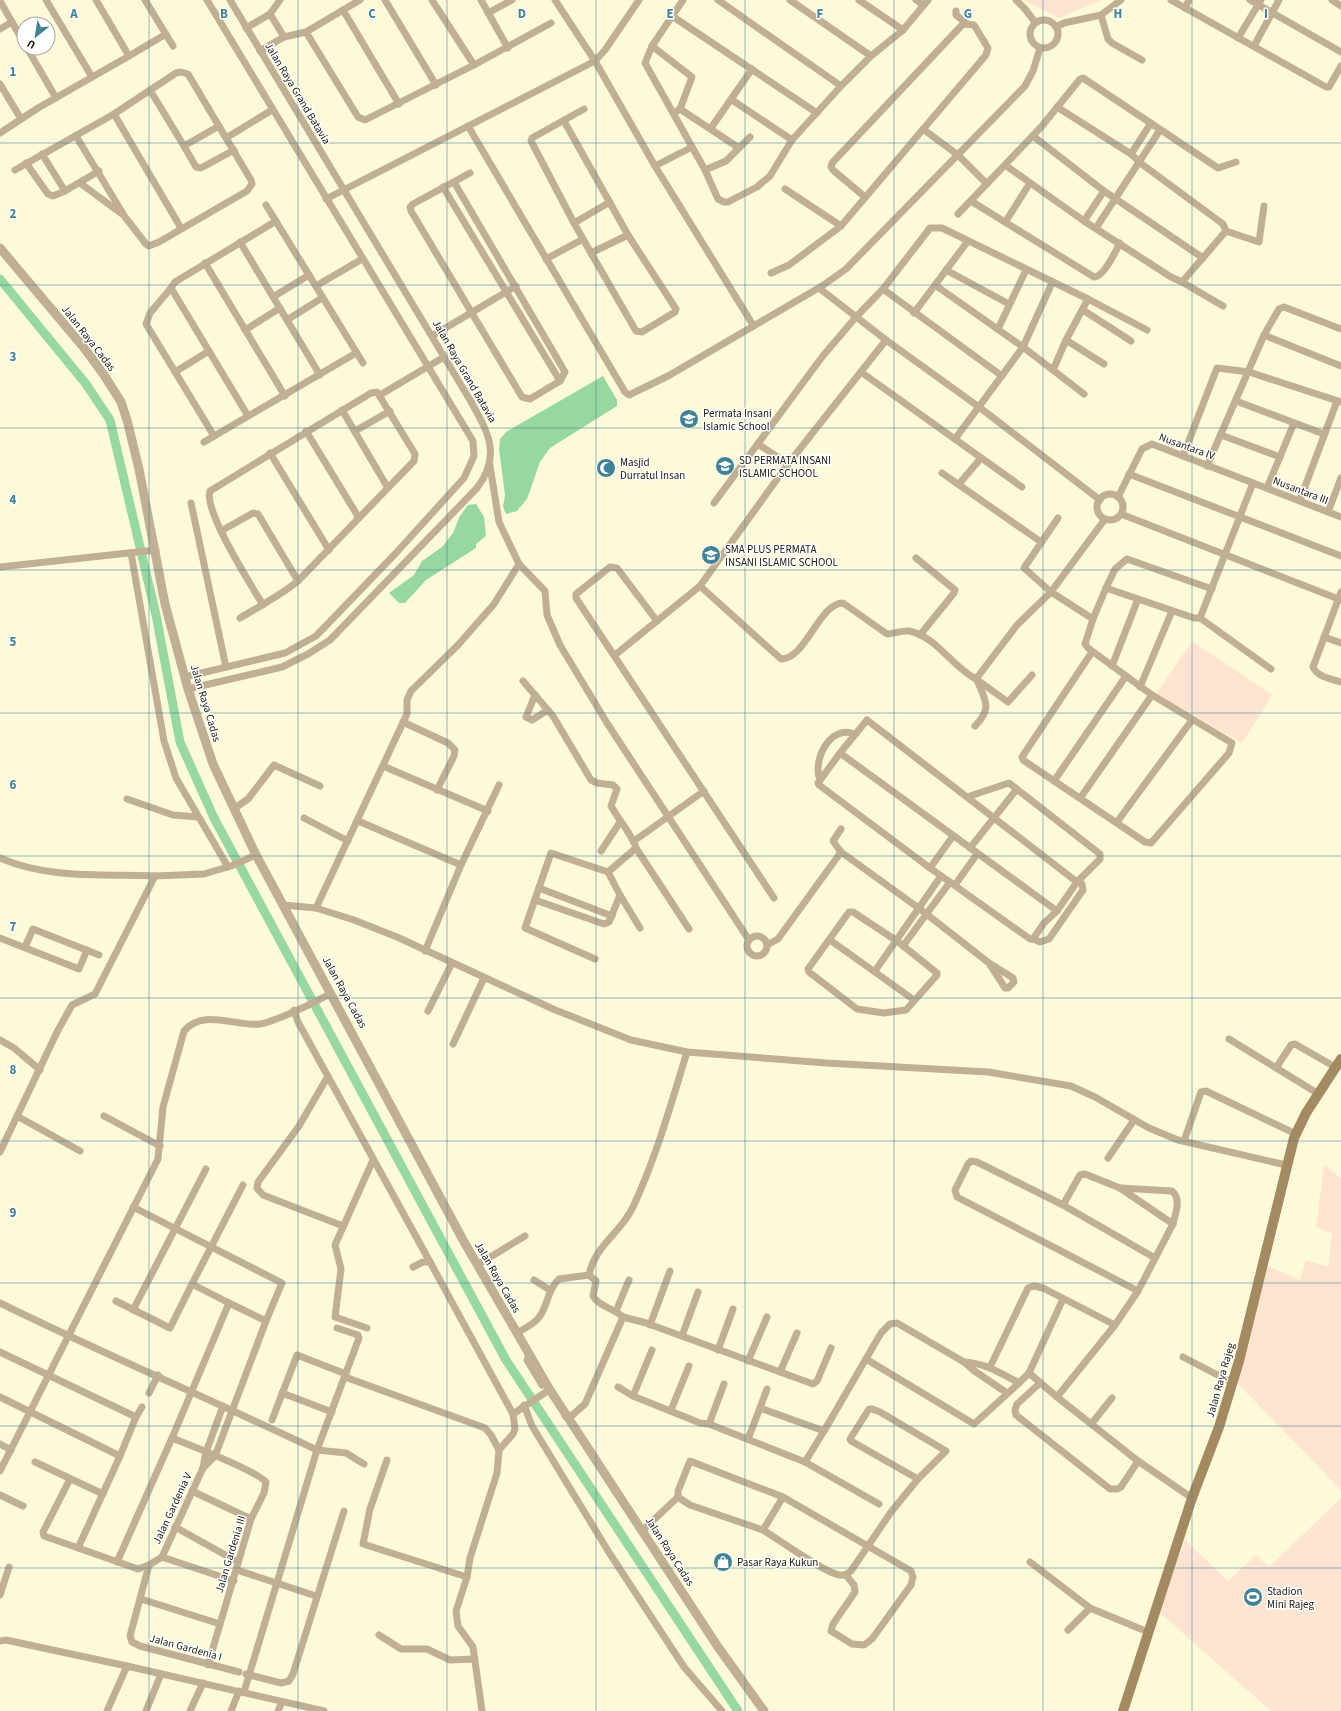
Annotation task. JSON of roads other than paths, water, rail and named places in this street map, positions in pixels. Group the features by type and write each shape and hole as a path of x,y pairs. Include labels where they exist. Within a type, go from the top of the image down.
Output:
{"main road":[{"name":"Jalan Raya Rajeg","path":"1123,1711 1192,1498 1219,1427 1231,1382 1239,1361 1286,1165 1296,1134 1317,1093 1341,1059"}],"street":[{"path":"96,0 129,56"},
{"path":"145,0 173,46"},
{"path":"185,676 285,653 316,636 333,620 455,489 470,469 474,456 473,441 207,0"},
{"name":"Jalan Raya Grand Batavia","path":"188,689 282,667 303,657 330,640 483,480 490,463 490,442 484,425 230,0"},
{"path":"246,28 270,14 280,0"},
{"path":"260,51 284,37 306,32 360,0"},
{"path":"386,0 436,85"},
{"path":"432,0 474,65"},
{"path":"481,0 508,48"},
{"path":"488,13 510,0"},
{"path":"555,0 595,61 655,166 753,325"},
{"path":"326,199 595,61 605,50 639,0"},
{"path":"683,0 652,46 644,63 692,146 719,200 724,202 731,202 757,187 770,176 792,140 841,86 872,56 903,30 926,3 916,0"},
{"path":"718,0 841,86"},
{"path":"790,0 872,56"},
{"path":"859,0 903,30"},
{"path":"1016,0 1035,22"},
{"path":"1056,27 1064,23 1101,15 1121,0"},
{"path":"1171,0 1326,87 1329,87 1341,66"},
{"path":"1185,8 1189,0"},
{"path":"1250,0 1259,2 1272,13 1341,52"},
{"path":"1254,46 1279,0"},
{"path":"1332,0 1341,6"},
{"path":"0,1 16,29"},
{"path":"49,1 92,77"},
{"path":"1238,38 1259,2"},
{"path":"343,10 399,104"},
{"path":"771,273 789,265 841,226 988,52 977,27 966,23 956,14 956,11"},
{"path":"270,14 284,37"},
{"path":"1101,15 1108,39 1112,43 1142,60"},
{"path":"672,16 817,113"},
{"path":"1047,20 1056,27 1058,35 1055,42 1048,47 1040,48 1033,44 1029,37 1030,28 1035,22 1047,20"},
{"path":"0,29 12,22"},
{"path":"865,197 833,170 831,167 832,163 966,23"},
{"path":"306,32 358,117 365,120 370,119 508,48 551,24"},
{"path":"0,133 56,98 166,34"},
{"path":"652,46 692,77 680,109 673,113"},
{"path":"468,126 625,392 629,395 668,376 753,325 819,288 853,263 1026,86 1033,71 1040,48"},
{"path":"32,56 56,98"},
{"path":"711,128 752,70"},
{"path":"15,170 114,114 176,73 185,72 199,92 251,180 250,187 242,194 149,246 125,217 99,171 76,136"},
{"path":"958,214 1033,136 1080,79 1083,78 1218,168 1236,162"},
{"path":"0,84 21,119"},
{"path":"150,90 196,167 201,168 234,150"},
{"path":"732,100 792,140"},
{"path":"1057,107 1131,154 1139,162 1223,224 1226,231 1259,242 1264,206"},
{"path":"564,121 628,235 676,309 675,312 642,332 636,330 582,239 531,141 532,138 584,109"},
{"path":"680,109 711,128 739,148"},
{"path":"226,138 272,110"},
{"path":"114,114 181,228"},
{"path":"1131,154 1151,123"},
{"path":"184,146 218,126"},
{"path":"923,129 958,155 987,184"},
{"path":"1096,228 1160,130"},
{"path":"1033,136 1104,191 1203,258"},
{"path":"705,170 726,161 750,137"},
{"path":"655,166 692,146"},
{"path":"42,154 65,191"},
{"path":"26,163 48,194 53,196 80,183 99,171"},
{"path":"1005,165 1084,221 1171,277 1223,306"},
{"path":"454,182 565,372 560,381 530,399 522,397 411,211 410,207 413,204 470,173"},
{"path":"1006,221 1030,182"},
{"path":"80,183 125,217"},
{"path":"443,187 560,381"},
{"path":"785,189 841,226"},
{"path":"1084,221 1104,191"},
{"path":"970,201 1006,221 1094,277 1099,277 1103,273 1120,243"},
{"path":"574,223 610,202"},
{"path":"266,205 363,364"},
{"path":"214,436 146,324 150,313 175,282 276,221"},
{"path":"714,503 822,357 856,317 883,289 930,228 942,228 1052,283 1088,299 1146,330"},
{"path":"1182,282 1226,231"},
{"path":"591,253 628,235"},
{"path":"546,259 582,239"},
{"path":"914,313 968,241"},
{"path":"240,242 320,375"},
{"name":"Jalan Raya Cadas","path":"0,248 86,349 104,374 121,402 128,420 165,604 188,689 213,764 256,855 477,1265 550,1390 718,1647 764,1711"},
{"path":"316,286 362,259"},
{"path":"205,263 285,396"},
{"path":"946,270 1009,304"},
{"path":"998,329 1026,270"},
{"path":"273,296 309,276"},
{"path":"955,439 1023,346 1052,283"},
{"path":"935,285 1023,346 1084,394"},
{"path":"432,336 516,286"},
{"path":"171,288 248,416"},
{"path":"819,288 886,340 979,406 1100,500"},
{"path":"883,289 1002,376"},
{"path":"287,320 322,298"},
{"path":"1053,370 1066,340 1088,299"},
{"path":"1207,466 1264,335 1279,309 1284,307 1341,329"},
{"path":"246,330 280,308"},
{"path":"1083,310 1131,340"},
{"path":"1264,335 1341,366"},
{"path":"615,655 700,586 788,464 886,340"},
{"path":"1066,340 1104,364"},
{"path":"175,372 209,351"},
{"path":"204,442 356,354"},
{"path":"380,395 444,357"},
{"path":"1183,456 1217,368 1249,372 1339,402 1324,434 1300,500"},
{"path":"861,372 1022,487"},
{"path":"240,618 262,605 298,581 414,460 415,454 377,392 374,392 306,431 210,491 210,499 221,531 262,605"},
{"path":"1236,401 1324,434"},
{"path":"342,410 388,488"},
{"path":"355,431 390,411"},
{"path":"1267,488 1294,423"},
{"path":"306,431 358,518"},
{"path":"1221,434 1280,457"},
{"path":"758,444 788,464"},
{"name":"Nusantara IV","path":"1118,497 1142,449 1152,444 1253,483"},
{"path":"270,453 329,550"},
{"path":"959,484 981,458"},
{"path":"490,463 499,522 519,564 545,591 547,615 560,645 607,723 749,940"},
{"path":"942,473 1041,542"},
{"path":"1129,474 1341,556"},
{"path":"1328,512 1341,478"},
{"path":"1200,618 1253,483"},
{"name":"Nusantara III","path":"1253,483 1341,517"},
{"path":"455,489 465,499"},
{"path":"1108,495 1118,497 1123,505 1121,514 1117,519 1105,519 1099,514 1098,507 1100,500 1108,495"},
{"path":"191,503 226,667"},
{"path":"221,531 253,513 258,514 298,581"},
{"path":"1121,514 1340,597 1313,667 1315,671 1322,676 1341,682"},
{"path":"1058,518 1024,568 1051,592 1093,619"},
{"path":"976,679 1017,625 1051,592 1105,519"},
{"path":"0,567 153,550"},
{"path":"135,553 164,741 176,778 198,817 230,867"},
{"path":"916,558 955,590 920,635"},
{"path":"1092,652 1022,754 1023,760 1081,797 1145,842 1151,843 1229,753 1232,747 1230,741 1152,696 1092,652 1085,644 1093,619 1115,568 1128,559 1212,589"},
{"path":"316,908 407,714 407,700 411,691 458,645 494,604 519,564"},
{"path":"657,620 614,566 610,567 578,592 576,598 774,898"},
{"path":"700,586 781,658 791,656 829,609 838,603 848,605 888,634 895,634 907,630 920,635 936,646 964,673 976,679 1008,702 1032,675"},
{"path":"1106,588 1172,611 1194,618 1200,618 1271,669"},
{"path":"1112,666 1138,599"},
{"path":"1140,687 1172,611"},
{"path":"1324,637 1341,643"},
{"path":"1054,781 1126,676"},
{"path":"975,726 986,712 986,705 976,679"},
{"path":"523,681 534,696 548,710 591,780 597,783 613,785 617,789 611,806 620,822 634,841 636,848 689,929"},
{"path":"534,696 526,717 532,720 548,710"},
{"path":"1081,797 1152,696"},
{"path":"867,720 994,819 1082,884 1083,890 1049,939 1040,942 1026,937 930,868 818,784 854,734 867,720"},
{"path":"1117,822 1192,720"},
{"path":"403,722 448,743 454,750 454,756 437,790"},
{"path":"820,780 818,767 821,756 827,744 840,732 854,734"},
{"path":"840,753 1057,910"},
{"path":"235,808 248,799 274,765 320,786"},
{"path":"383,766 437,790 488,810"},
{"path":"967,797 1009,783 1100,854 1100,859 1078,881 1057,910 1044,923 1032,939"},
{"path":"425,950 461,865 499,785"},
{"path":"970,848 1017,789"},
{"path":"634,841 704,791"},
{"path":"127,798 173,815 198,817"},
{"path":"304,818 348,841"},
{"path":"358,820 461,865"},
{"path":"601,851 620,822"},
{"path":"841,829 833,841 841,852 920,909 989,963"},
{"path":"930,868 953,836"},
{"path":"608,872 636,848"},
{"path":"594,958 526,929 525,926 539,888 549,854 552,852 608,872 640,928"},
{"path":"767,945 778,940 841,852"},
{"path":"903,946 978,854"},
{"path":"0,858 30,867 72,873 155,876 204,874 230,867 256,855"},
{"path":"0,1152 57,1032 72,1005 95,994 155,876"},
{"path":"875,971 920,909 941,876"},
{"path":"539,888 612,916"},
{"path":"535,900 604,924 609,922 620,895"},
{"path":"283,905 316,908 397,937 553,1009 631,1040 687,1052 827,1063 988,1072 1071,1086 1094,1097 1134,1120 1184,1142 1286,1165"},
{"path":"849,912 853,912 897,942 937,973 937,975 903,1012 884,1013 853,1007 809,972 808,969 849,912"},
{"path":"25,947 33,929 99,955"},
{"path":"756,936 760,936 766,941 767,949 762,955 754,956 748,951 747,947 749,940 756,936"},
{"path":"0,938 79,969 87,950"},
{"path":"830,940 914,1000"},
{"path":"428,1011 452,963"},
{"path":"453,1044 484,978"},
{"path":"0,1471 158,1159 163,1107 183,1034 189,1025 204,1019 260,1024 268,1022 331,993"},
{"path":"294,1010 298,1022 513,1414 515,1422 513,1434 499,1450"},
{"path":"1229,1039 1317,1093"},
{"path":"0,1040 14,1048 40,1070"},
{"path":"1276,1068 1291,1045 1294,1044 1335,1068"},
{"path":"589,1275 592,1262 597,1252 633,1207 669,1110 687,1052"},
{"path":"328,1076 299,1126 258,1182 257,1188 263,1195 344,1226"},
{"path":"1184,1142 1201,1092 1206,1091 1296,1134"},
{"path":"18,1116 80,1151"},
{"path":"104,1116 160,1146"},
{"path":"1108,1158 1134,1120"},
{"path":"367,1328 335,1317 341,1269 335,1245 373,1160"},
{"path":"1138,1291 957,1197 955,1190 968,1164 974,1161 1063,1205 1155,1258"},
{"path":"133,1310 174,1228 206,1169"},
{"path":"1063,1205 1080,1175 1090,1175 1120,1188 1172,1224"},
{"path":"116,1302 170,1328 243,1185"},
{"path":"1057,1397 1115,1325 1138,1291 1172,1224 1177,1208 1177,1198 1172,1191 1120,1188"},
{"path":"133,1208 282,1283 215,1456 203,1468"},
{"path":"477,1265 525,1236"},
{"path":"413,1267 423,1262 430,1262"},
{"path":"650,1325 670,1271"},
{"path":"517,1333 534,1322 541,1315 550,1290 562,1278 589,1275 596,1281 593,1296 595,1300 616,1311 623,1317 682,1336 813,1384 817,1381 831,1348"},
{"path":"534,1280 550,1290"},
{"path":"616,1311 629,1280"},
{"path":"192,1284 266,1321"},
{"path":"990,1367 1028,1288 1034,1286 1043,1288 1115,1325"},
{"path":"682,1336 698,1292"},
{"path":"866,1359 974,1424 1029,1373 1063,1299"},
{"path":"0,1303 69,1337 158,1375 317,1450 346,1453 364,1464"},
{"path":"117,1562 192,1392 229,1303"},
{"path":"718,1350 733,1309"},
{"path":"529,1354 527,1360 546,1392 563,1415 569,1418 585,1404 623,1317"},
{"path":"748,1361 766,1317"},
{"path":"805,1462 884,1329 890,1324 897,1323 964,1362 973,1370 1007,1393"},
{"path":"231,1711 242,1692 244,1673 276,1585 317,1450 346,1376 359,1336 337,1328"},
{"path":"780,1372 797,1333"},
{"path":"633,1396 652,1350"},
{"path":"0,1352 48,1377 136,1417"},
{"path":"272,1420 297,1355 346,1376 485,1428 491,1435 499,1450 497,1473 470,1558 456,1611 458,1626 473,1646 482,1711"},
{"path":"1183,1357 1231,1382"},
{"path":"964,1362 977,1362 990,1367 1019,1383"},
{"path":"671,1410 689,1366"},
{"path":"1029,1373 1138,1461 1192,1498"},
{"path":"149,1393 158,1375"},
{"path":"1040,1383 1017,1404 1015,1410 1016,1415 1110,1489 1117,1489 1121,1487 1138,1461"},
{"path":"709,1424 724,1384"},
{"path":"618,1387 633,1396 671,1410 700,1423 709,1424 805,1462 879,1504"},
{"path":"748,1439 767,1389"},
{"path":"513,1414 546,1392"},
{"path":"282,1393 332,1412"},
{"path":"0,1397 120,1456"},
{"path":"1092,1423 1112,1398"},
{"path":"527,1404 532,1426 610,1554 684,1667 722,1711"},
{"path":"203,1468 206,1452 224,1406"},
{"path":"78,1548 136,1417 142,1407"},
{"path":"760,1408 824,1431"},
{"path":"678,1497 690,1505 763,1530 823,1568 840,1576 846,1575 851,1571 891,1512 918,1479 946,1451 880,1412 868,1409 850,1439 851,1441 918,1479"},
{"path":"172,1438 215,1456"},
{"path":"0,1444 11,1450"},
{"name":"Jalan Gardenia III","path":"208,1665 234,1581 251,1519 264,1493 266,1482 263,1478 215,1456"},
{"path":"387,1460 370,1509 364,1544 466,1577"},
{"path":"642,1531 678,1497 678,1491 690,1460 783,1497 911,1572 913,1577 908,1589 872,1639 864,1645 852,1644 831,1631 833,1624 855,1592 854,1585 846,1575"},
{"path":"35,1462 103,1494"},
{"name":"Jalan Gardenia V","path":"162,1557 203,1468"},
{"path":"70,1479 43,1535 45,1538 138,1569 149,1565 162,1557 234,1581"},
{"path":"192,1491 251,1519"},
{"path":"0,1495 23,1506"},
{"path":"763,1530 783,1497"},
{"path":"237,1570 276,1585 316,1596 344,1511"},
{"path":"175,1527 238,1562"},
{"path":"1030,1562 1090,1608 1148,1632"},
{"path":"149,1565 141,1599 220,1624"},
{"path":"0,1595 9,1566"},
{"name":"Jalan Gardenia I","path":"141,1599 130,1632 134,1644 208,1665 281,1683 289,1681 293,1674 316,1596"},
{"path":"1068,1630 1090,1608"},
{"path":"379,1636 401,1649 426,1649 450,1660 476,1659"},
{"path":"0,1641 6,1640 127,1666 319,1711"},
{"path":"107,1711 127,1666"},
{"path":"146,1711 161,1674"},
{"path":"190,1711 203,1683"},
{"path":"278,1711 282,1702"}],"waterway":[{"path":"0,279 86,384 110,420 156,615 180,742 214,818 506,1360 738,1711"}],"place":[{"name":"Permata Insani Islamic School","path":"689,419"},
{"name":"SD PERMATA INSANI ISLAMIC SCHOOL","path":"725,466"},
{"name":"Masjid Durratul Insan","path":"606,468"},
{"name":"SMA PLUS PERMATA INSANI ISLAMIC SCHOOL","path":"711,555"},
{"name":"Pasar Raya Kukun","path":"723,1562"},
{"name":"Stadion Mini Rajeg","path":"1253,1597"}]}
